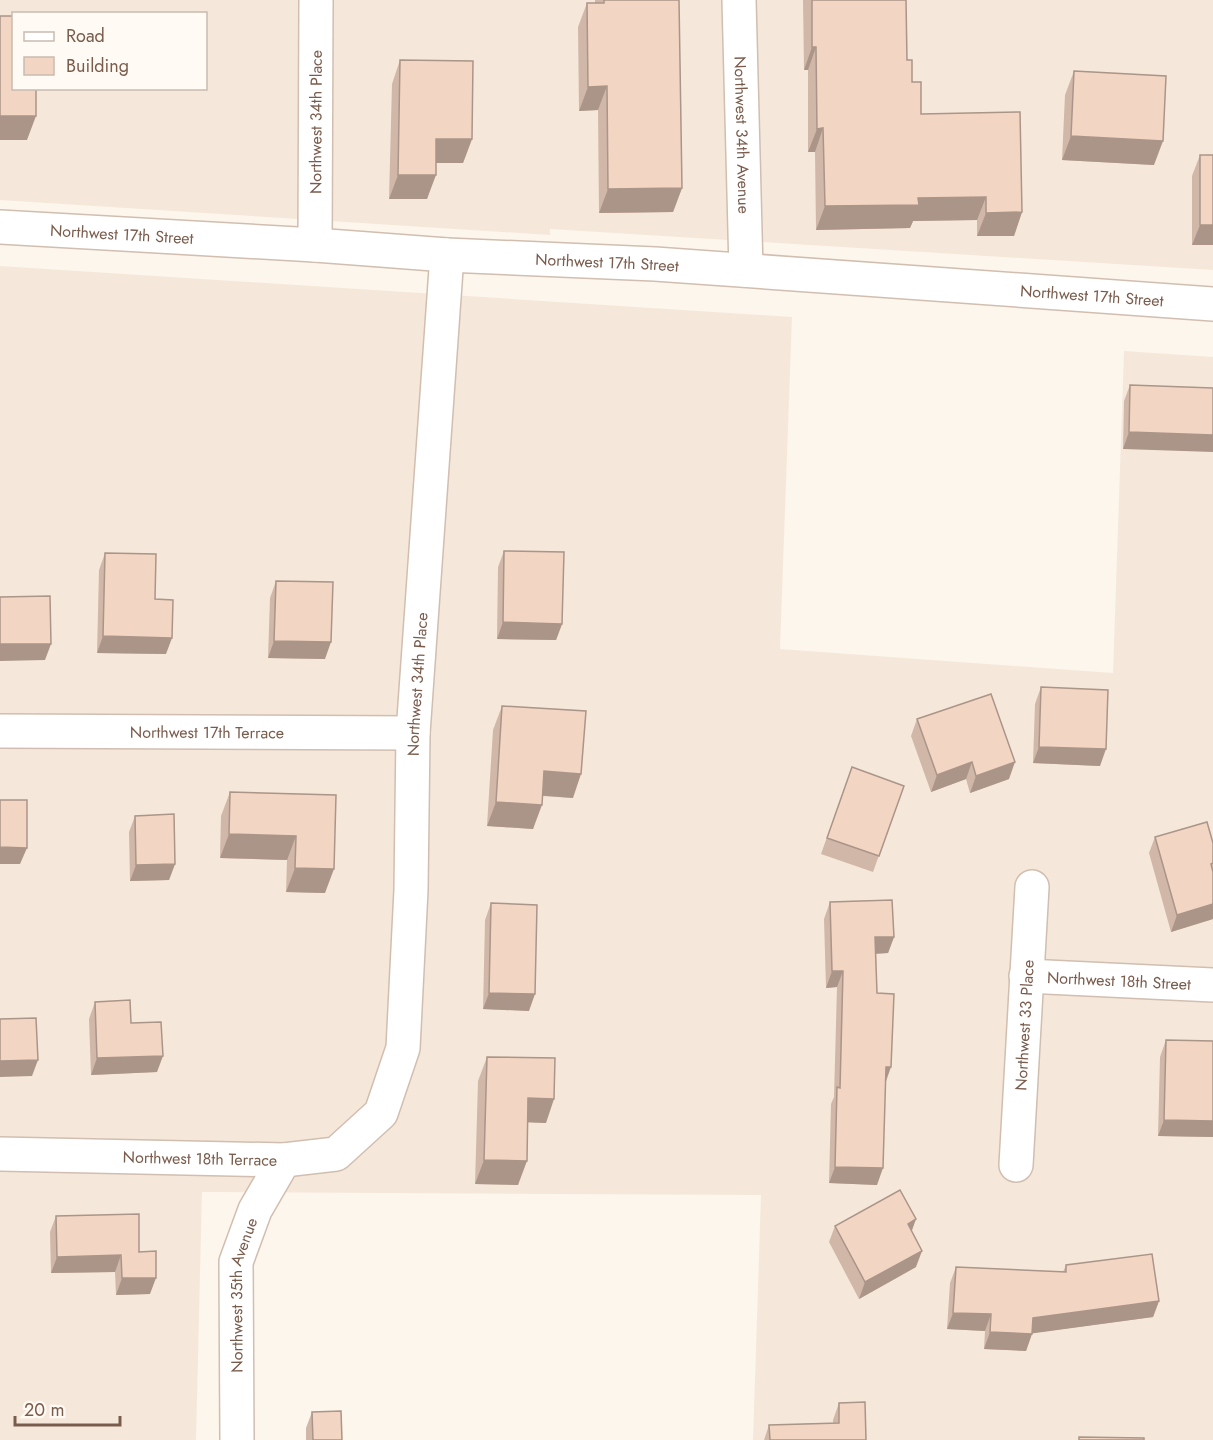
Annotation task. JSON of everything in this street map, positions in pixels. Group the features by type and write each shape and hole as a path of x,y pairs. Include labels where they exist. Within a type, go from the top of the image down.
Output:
{"street":[{"name":"Northwest 34th Place","path":"315,245 316,0"},
{"name":"Northwest 34th Avenue","path":"739,0 746,270"},
{"name":"Northwest 17th Street","path":"0,227 447,255 746,270 1213,304"},
{"name":"Northwest 34th Place","path":"381,1113 403,1048 411,890 413,733 447,255"},
{"name":"Northwest 17th Terrace","path":"0,731 413,733"},
{"name":"Northwest 33 Place","path":"1016,1165 1032,887"},
{"name":"Northwest 18th Street","path":"1026,976 1213,985"},
{"name":"Northwest 18th Terrace","path":"0,1154 284,1160 336,1154 381,1113"},
{"name":"Northwest 35th Avenue","path":"237,1440 236,1262 255,1210 284,1160"}],"shaded area":[{"path":"0,0 1213,0 1213,270 550,229 550,235 0,200"},
{"path":"0,266 792,317 780,649 1113,673 1124,351 1213,357 1213,1440 753,1440 761,1195 202,1192 196,1440 0,1440"}],"building":[{"path":"604,0 679,0 682,188 608,189 607,86 588,87 587,3 604,3"},
{"path":"812,0 906,0 907,60 912,60 912,82 921,82 921,114 1020,112 1022,212 986,213 986,197 918,198 919,205 825,206 823,128 817,129 816,47 812,47"},
{"path":"0,16 12,16 12,90 36,90 36,116 0,116"},
{"path":"400,60 473,61 472,139 436,139 436,175 398,175"},
{"path":"1074,71 1166,76 1163,141 1071,136"},
{"path":"1200,155 1213,155 1213,225 1200,225"},
{"path":"1130,385 1213,388 1213,435 1129,432"},
{"path":"504,551 564,552 562,624 503,622"},
{"path":"105,553 156,554 155,599 173,600 172,638 103,636"},
{"path":"276,581 333,582 331,642 274,641"},
{"path":"50,596 51,644 0,644 0,597"},
{"path":"1041,687 1108,690 1106,749 1039,747"},
{"path":"991,694 1015,762 976,776 972,762 937,775 917,719"},
{"path":"502,706 586,711 581,774 544,771 542,805 496,802"},
{"path":"852,767 904,786 879,856 827,838"},
{"path":"230,792 336,795 334,869 295,868 296,836 229,834"},
{"path":"0,800 27,800 27,848 0,847"},
{"path":"174,814 175,864 136,865 135,816"},
{"path":"1207,822 1213,843 1213,863 1211,864 1213,904 1177,915 1155,837"},
{"path":"892,900 894,937 875,937 877,993 894,994 891,1067 886,1067 883,1168 835,1167 843,971 832,971 830,902"},
{"path":"491,903 537,905 535,994 489,993"},
{"path":"130,1000 131,1023 161,1022 163,1056 97,1058 95,1002"},
{"path":"36,1018 38,1060 0,1061 0,1019"},
{"path":"1166,1040 1213,1041 1213,1121 1164,1120"},
{"path":"487,1057 555,1058 554,1099 528,1098 527,1161 484,1160"},
{"path":"900,1190 916,1219 908,1224 922,1251 865,1282 835,1226"},
{"path":"139,1214 139,1252 156,1251 156,1278 122,1278 121,1255 57,1257 56,1216"},
{"path":"1152,1254 1159,1301 1033,1318 1032,1334 990,1332 991,1314 953,1313 956,1267 1066,1272 1066,1265"},
{"path":"865,1402 866,1440 770,1440 769,1425 839,1423 839,1403"},
{"path":"341,1411 342,1440 313,1440 312,1412"},
{"path":"1079,1437 1144,1438 1144,1440 1079,1440"}]}
